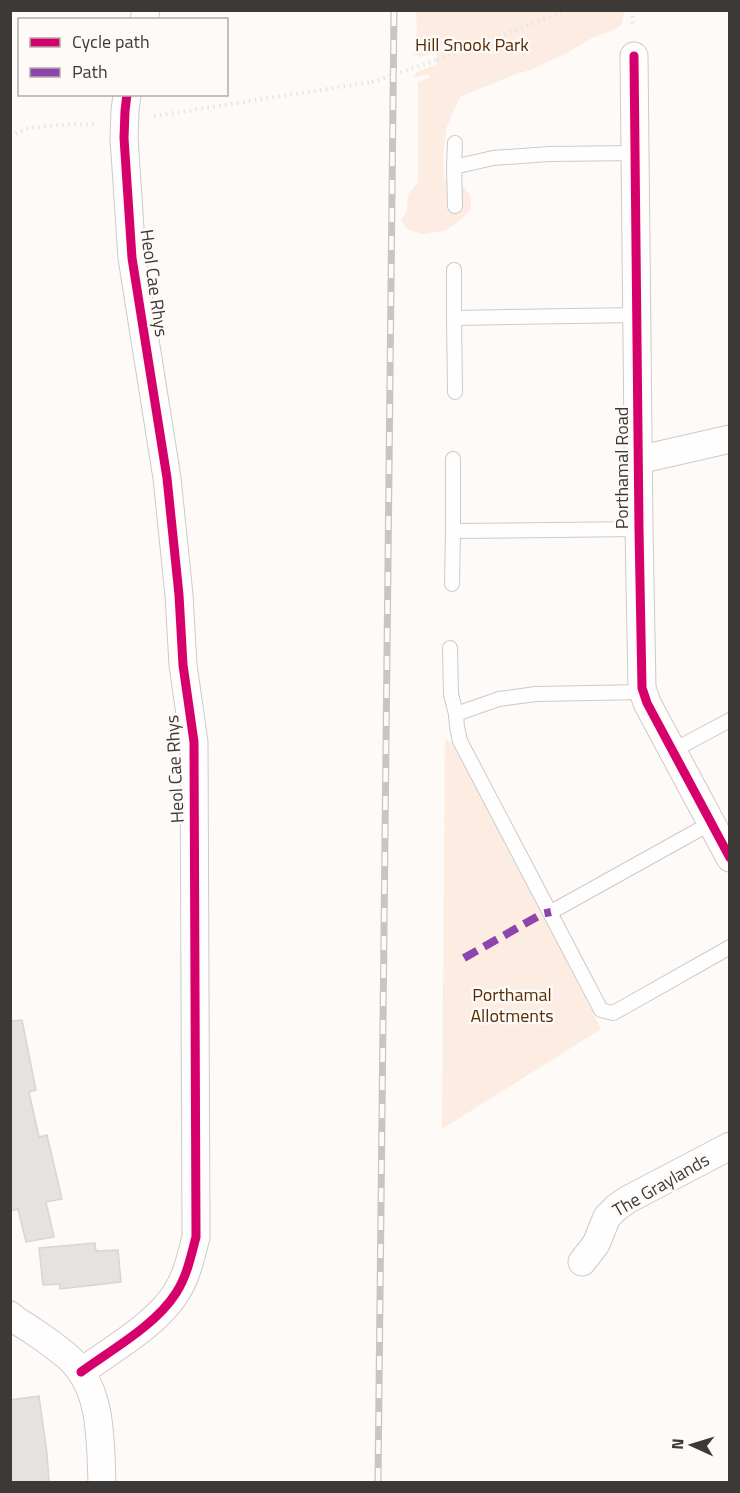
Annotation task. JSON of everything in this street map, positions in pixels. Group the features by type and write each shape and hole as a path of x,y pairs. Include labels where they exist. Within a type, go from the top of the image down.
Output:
{"street":[{"name":"Porthamal Road","path":"634,56 641,670 647,703 729,858"},
{"name":"Heol Cae Rhys","path":"81,1372 162,1311 177,1292 189,1266 196,1237 194,742 183,665 179,595 167,478 132,258 125,148 118,112"},
{"path":"638,460 729,439"},
{"name":"The Graylands","path":"582,1262 596,1244 606,1216 616,1208 729,1146"},
{"path":"10,1315 51,1343 81,1372 92,1394 98,1414 102,1482"}],"lane":[{"path":"454,143 455,207"},
{"path":"454,167 493,158 549,154 636,153"},
{"path":"454,270 455,392"},
{"path":"454,318 638,315"},
{"path":"452,584 453,459"},
{"path":"453,531 639,529"},
{"path":"450,648 451,694 460,741 601,1010 613,1013 729,947"},
{"path":"456,714 499,699 536,694 644,692"},
{"path":"672,751 729,720"},
{"path":"551,912 711,823"}],"path":[{"path":"153,116 372,82 568,10"},
{"path":"10,135 29,128 59,125 118,112"}],"green space":[{"name":"Hill Snook Park","path":"416,11 629,11 624,13 622,24 614,30 592,38 567,53 530,70 460,97 447,126 443,154 444,179 457,179 471,196 471,209 447,230 423,234 409,230 401,221 407,211 408,195 418,182 418,82 430,77 428,74 414,78 415,73 437,64 437,52 420,57 413,54 417,31"},
{"name":"Porthamal Allotments","path":"445,740 450,741 473,778 601,1029 442,1129"}],"building":[{"path":"22,1020 36,1090 29,1092 39,1137 47,1135 62,1199 46,1202 54,1237 26,1242 18,1209 10,1211 10,1021"},
{"path":"95,1243 96,1251 118,1250 121,1282 60,1289 60,1284 43,1285 39,1248"},
{"path":"39,1396 49,1482 10,1482 10,1400"}],"railway":[{"path":"378,1482 394,10"}],"marked path":[{"path":"464,958 542,914 551,912"}],"cycle path":[{"path":"634,56 642,688 647,703 730,858"},
{"path":"81,1372 145,1326 167,1305 183,1280 196,1237 194,742 183,665 179,595 167,478 132,258 124,138 127,96"}]}
